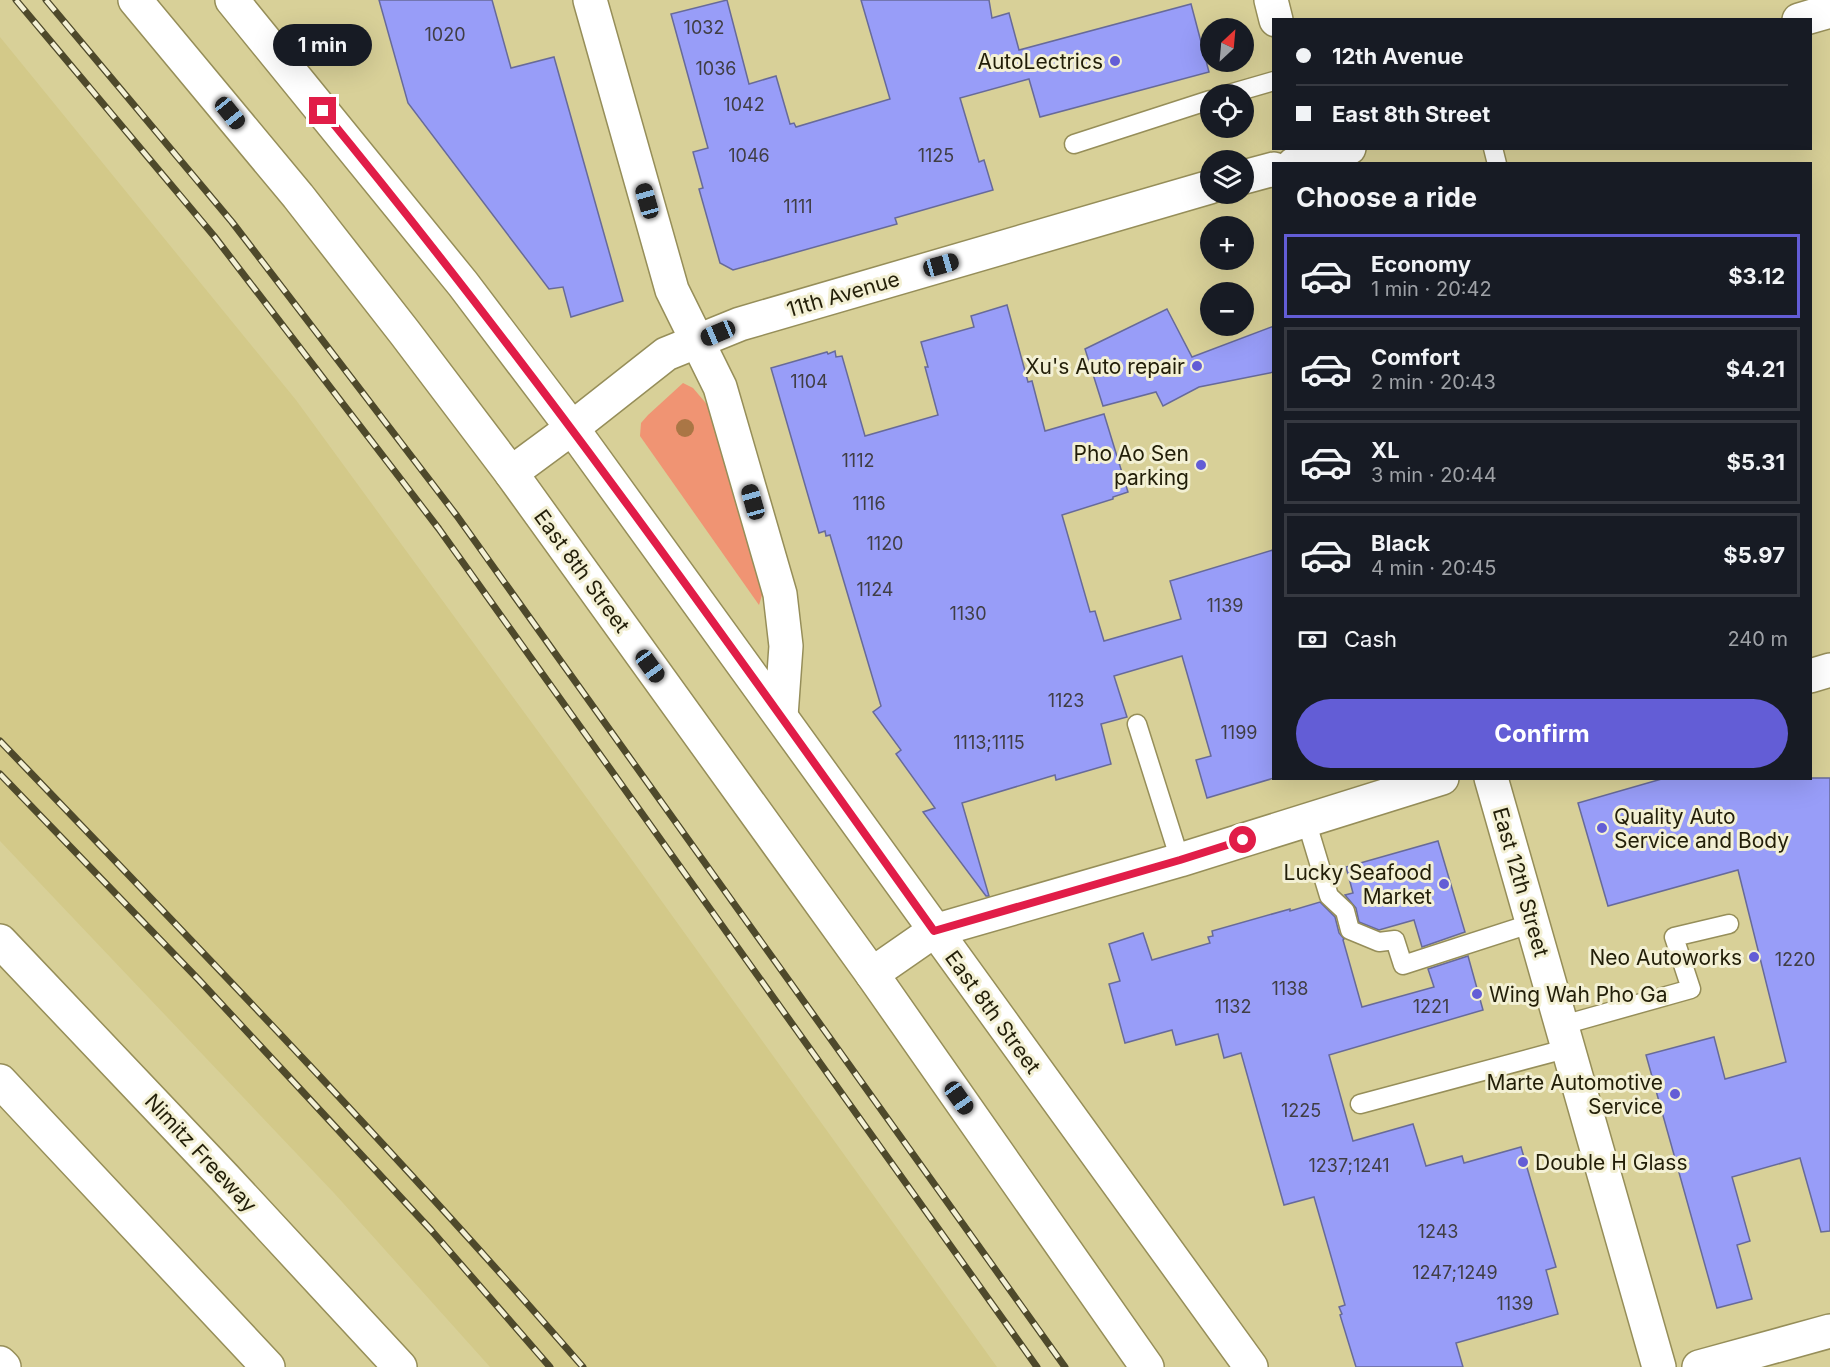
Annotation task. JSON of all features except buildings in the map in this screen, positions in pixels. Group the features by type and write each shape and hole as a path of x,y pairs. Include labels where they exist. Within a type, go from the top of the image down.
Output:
{"main road":[{"name":"East 8th Street","path":"135,0 305,205 511,473 872,974 1148,1367"},
{"name":"East 8th Street","path":"232,0 456,275 572,428 1251,1367"},
{"path":"590,0 672,290 720,387 780,594 786,646 781,716"},
{"path":"1271,0 1276,18"},
{"path":"1806,18 1830,11"},
{"path":"1310,158 1341,150"},
{"path":"1254,174 1272,170"},
{"name":"11th Avenue","path":"511,473 666,354 740,324 1200,190"},
{"path":"1812,675 1830,670"},
{"path":"872,974 934,931 1180,860 1436,780"},
{"name":"East 12th Street","path":"1492,780 1659,1367"},
{"name":"Nimitz Freeway","path":"0,941 225,1177 400,1367"},
{"path":"0,1081 268,1367"},
{"path":"1699,1367 1830,1331"},
{"path":"0,1363 4,1367"}],"lane":[{"path":"1254,87 1272,82"},
{"path":"1074,144 1200,103"},
{"path":"1137,724 1180,860"},
{"path":"1306,820 1329,896 1345,911 1350,930 1379,942 1395,940 1403,965 1533,923"},
{"path":"1360,1104 1566,1037 1691,989 1674,937 1729,924"}],"shaded area":[{"path":"0,37 296,400 627,853 997,1367 490,1367 334,1193 0,841"},
{"path":"683,383 693,388 716,415 763,592 759,605 640,436 641,423"}],"railway":[{"path":"16,0 214,236 439,529 1037,1367"},
{"path":"46,0 232,222 457,516 1065,1367"},
{"path":"0,741 369,1129 583,1367"},
{"path":"0,774 199,980 431,1230 550,1367"}],"place":[{"name":"AutoLectrics","path":"1115,61"},
{"name":"Xu's Auto repair","path":"1197,366"},
{"name":"Pho Ao Sen parking","path":"1201,465"},
{"name":"Quality Auto Service and Body","path":"1602,828"},
{"name":"Lucky Seafood Market","path":"1444,884"},
{"name":"Neo Autoworks","path":"1754,957"},
{"name":"Wing Wah Pho Ga","path":"1477,994"},
{"name":"Marte Automotive Service","path":"1675,1094"},
{"name":"Double H Glass","path":"1523,1162"}],"route":[{"path":"323,111 463,284 572,428 934,931 1243,840"}]}
